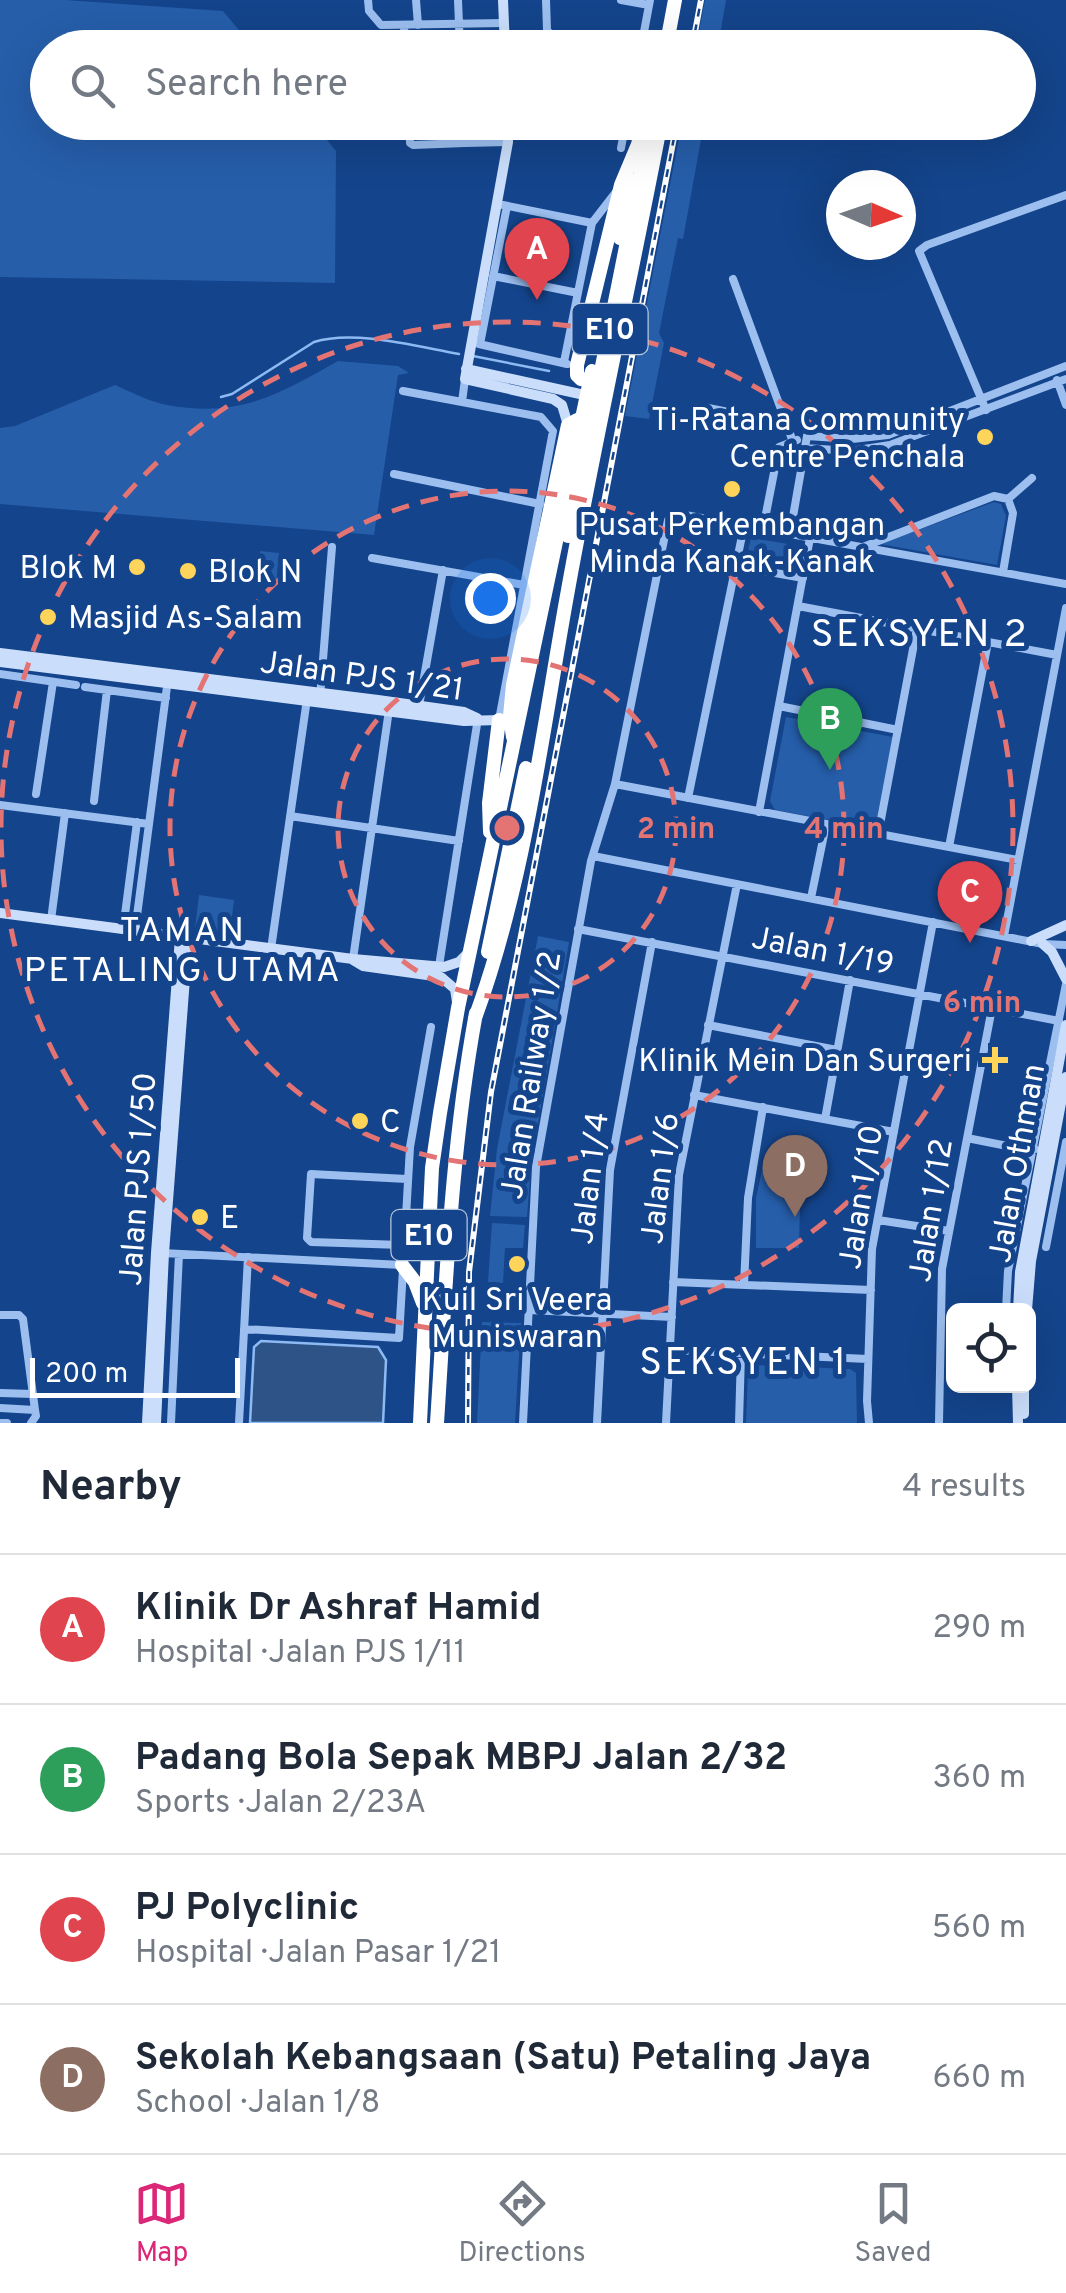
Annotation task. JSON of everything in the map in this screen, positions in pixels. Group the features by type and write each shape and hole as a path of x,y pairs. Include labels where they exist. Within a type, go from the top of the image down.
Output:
{"highway":[{"path":"660,30 666,0"},
{"path":"669,30 675,0"},
{"path":"679,30 685,0"},
{"name":"E10","path":"438,1423 448,1216 458,1117 647,140"},
{"path":"475,1018 492,972 514,888 596,444 657,140"},
{"path":"612,368 596,383 577,375 620,186 639,142"},
{"name":"E10","path":"420,1423 432,1168 458,1008 639,142"},
{"path":"514,747 510,716 513,684 568,425 577,420 586,422 596,444"},
{"path":"491,853 490,803 499,720"},
{"path":"402,1265 415,1282 425,1308"}],"street":[{"path":"368,0 369,11 380,24 504,23"},
{"path":"416,0 418,25"},
{"path":"458,0 459,30"},
{"path":"504,0 505,30"},
{"path":"546,0 546,30"},
{"path":"621,0 649,2 644,30"},
{"path":"404,25 404,30"},
{"path":"410,140 413,145 508,142 494,276 465,374 462,402"},
{"path":"621,148 623,140"},
{"path":"564,362 592,222 620,186"},
{"path":"986,410 919,251 1066,195"},
{"path":"502,204 592,222"},
{"path":"475,343 502,204"},
{"path":"494,276 578,293"},
{"path":"733,279 792,440"},
{"path":"475,343 564,362 577,375"},
{"path":"806,442 888,435 1066,366"},
{"path":"1053,371 1062,381 1066,405"},
{"path":"465,374 554,399 562,406 568,425"},
{"path":"465,374 580,394 595,407 596,444"},
{"path":"763,529 779,447 792,440 872,449 1062,381"},
{"path":"403,392 541,417 551,425 553,438 499,720"},
{"path":"703,407 786,423"},
{"path":"790,534 806,442"},
{"path":"394,474 540,504"},
{"path":"1008,499 1032,478"},
{"path":"862,547 994,496 1008,499"},
{"path":"1003,572 1013,513 1008,499"},
{"name":"Jalan Railway 1/2","path":"523,1423 536,1166 578,928 593,856 615,784 668,522 685,515 744,526"},
{"path":"688,798 744,526 1066,584"},
{"path":"760,812 810,538"},
{"path":"270,949 290,816 317,694 332,547"},
{"path":"372,558 524,585"},
{"path":"736,566 803,578"},
{"path":"419,706 444,570"},
{"path":"798,606 1057,655"},
{"path":"1004,936 1066,608"},
{"path":"878,835 917,628"},
{"path":"948,848 988,642"},
{"name":"Jalan PJS 1/21","path":"0,653 168,679"},
{"name":"Jalan PJS 1/21","path":"0,662 317,694 464,712 478,718"},
{"path":"0,674 166,698"},
{"path":"129,931 149,824 168,679"},
{"path":"36,794 53,682"},
{"path":"94,801 108,690"},
{"name":"Jalan PJS 1/21","path":"317,694 464,721 499,720"},
{"path":"779,706 898,730"},
{"path":"352,959 389,710"},
{"path":"439,966 478,718"},
{"path":"615,784 1018,860"},
{"path":"0,804 149,824"},
{"path":"51,920 66,813"},
{"path":"290,816 459,842"},
{"path":"129,931 137,822"},
{"path":"812,898 826,825"},
{"path":"593,856 1061,945 1066,952"},
{"name":"Jalan 1/6","path":"666,1423 679,1175 736,884"},
{"path":"0,913 352,959 439,966 460,962 470,951"},
{"name":"Jalan 1/10","path":"869,1423 872,1249 933,922"},
{"path":"1037,942 1066,925"},
{"name":"Jalan 1/19","path":"578,928 1062,1023"},
{"name":"Jalan PJS 1/50","path":"152,1419 160,1253 184,938"},
{"name":"Jalan 1/4","path":"598,1423 610,1170 652,942"},
{"path":"1006,1303 1008,1271 1062,1023 1066,982 1052,952 1037,942"},
{"path":"352,959 363,966 441,977 455,989 458,1008"},
{"path":"825,1119 850,980"},
{"name":"Jalan 1/12","path":"939,1423 942,1268 992,1008"},
{"name":"Jalan Othman","path":"1018,1303 1020,1272 1057,1145 1062,1023"},
{"path":"708,1025 837,1050"},
{"path":"244,1329 399,1338 406,1179 431,1027"},
{"name":"Jalan Othman","path":"1028,1303 1066,1077"},
{"path":"694,1095 894,1132"},
{"path":"744,1285 748,1198 762,1107"},
{"path":"967,1138 1032,1151 1057,1145"},
{"path":"402,1246 311,1242 307,1238 311,1174 406,1179"},
{"path":"878,1220 949,1231"},
{"path":"1043,1230 1046,1247"},
{"path":"160,1253 402,1265"},
{"path":"152,1419 171,1419 179,1254"},
{"path":"239,1423 248,1257"},
{"path":"673,1282 871,1290"},
{"path":"529,1310 672,1317"},
{"path":"0,1314 23,1319 36,1416 30,1423"},
{"path":"940,1322 946,1322"},
{"path":"670,1350 868,1359"},
{"path":"939,1351 946,1351"},
{"path":"738,1423 741,1354"},
{"path":"0,1392 33,1394"},
{"path":"1018,1393 1022,1423"},
{"path":"1022,1423 1024,1393"},
{"path":"0,1408 35,1410"}],"shaded area":[{"path":"0,0 65,0 223,11 239,30 30,30 30,140 327,140 336,151 335,283 0,277"},
{"path":"705,0 726,0 721,30 699,30"},
{"path":"679,140 701,140 683,239 678,238 659,333 664,343 649,419 625,416"},
{"path":"338,361 398,366 409,373 398,375 374,535 0,504 0,428 15,426 115,385 167,405 237,406 276,393"},
{"path":"994,502 1001,504 1006,516 997,565 880,544"},
{"path":"751,538 794,545 799,549 796,569 746,560"},
{"path":"260,551 279,553 276,586 256,584"},
{"path":"786,717 893,737 876,823 870,827 775,810 770,801"},
{"path":"199,895 234,900 230,933 195,929"},
{"path":"538,936 569,942 531,1165 527,1217 490,1216 497,1149"},
{"path":"765,1156 801,1156 799,1248 756,1248 756,1198"},
{"path":"492,1223 525,1225 523,1248 505,1248 503,1283 488,1282"},
{"path":"482,1322 521,1323 515,1423 477,1423"},
{"path":"261,1341 378,1347 386,1360 383,1423 250,1423 254,1347"},
{"path":"753,1365 850,1369 856,1373 857,1423 746,1423 748,1369"}],"waterway":[{"path":"221,397 232,394 314,342 330,338 386,340 459,354"},
{"path":"473,356 549,371"}],"railway":[{"path":"695,30 701,0"},
{"path":"468,1423 469,1272 491,1092 674,140"}],"place":[{"name":"Klinik Dr Ashraf Hamid","path":"537,300"},
{"name":"Ti-Ratana Community Centre Penchala","path":"985,437"},
{"name":"Pusat Perkembangan Minda Kanak-Kanak","path":"732,489"},
{"name":"Blok M","path":"137,567"},
{"name":"Blok N","path":"188,571"},
{"name":"Masjid As-Salam","path":"48,617"},
{"name":"Padang Bola Sepak MBPJ Jalan 2/32","path":"830,770"},
{"name":"PJ Polyclinic","path":"970,943"},
{"name":"Klinik Mein Dan Surgeri","path":"995,1060"},
{"name":"C","path":"360,1121"},
{"name":"E","path":"200,1217"},
{"name":"Sekolah Kebangsaan (Satu) Petaling Jaya","path":"795,1217"},
{"name":"Kuil Sri Veera Muniswaran","path":"517,1264"}],"district":[{"name":"SEKSYEN 2","path":"920,633"},
{"name":"TAMAN PETALING UTAMA","path":"183,949"},
{"name":"SEKSYEN 1","path":"744,1361"}]}
